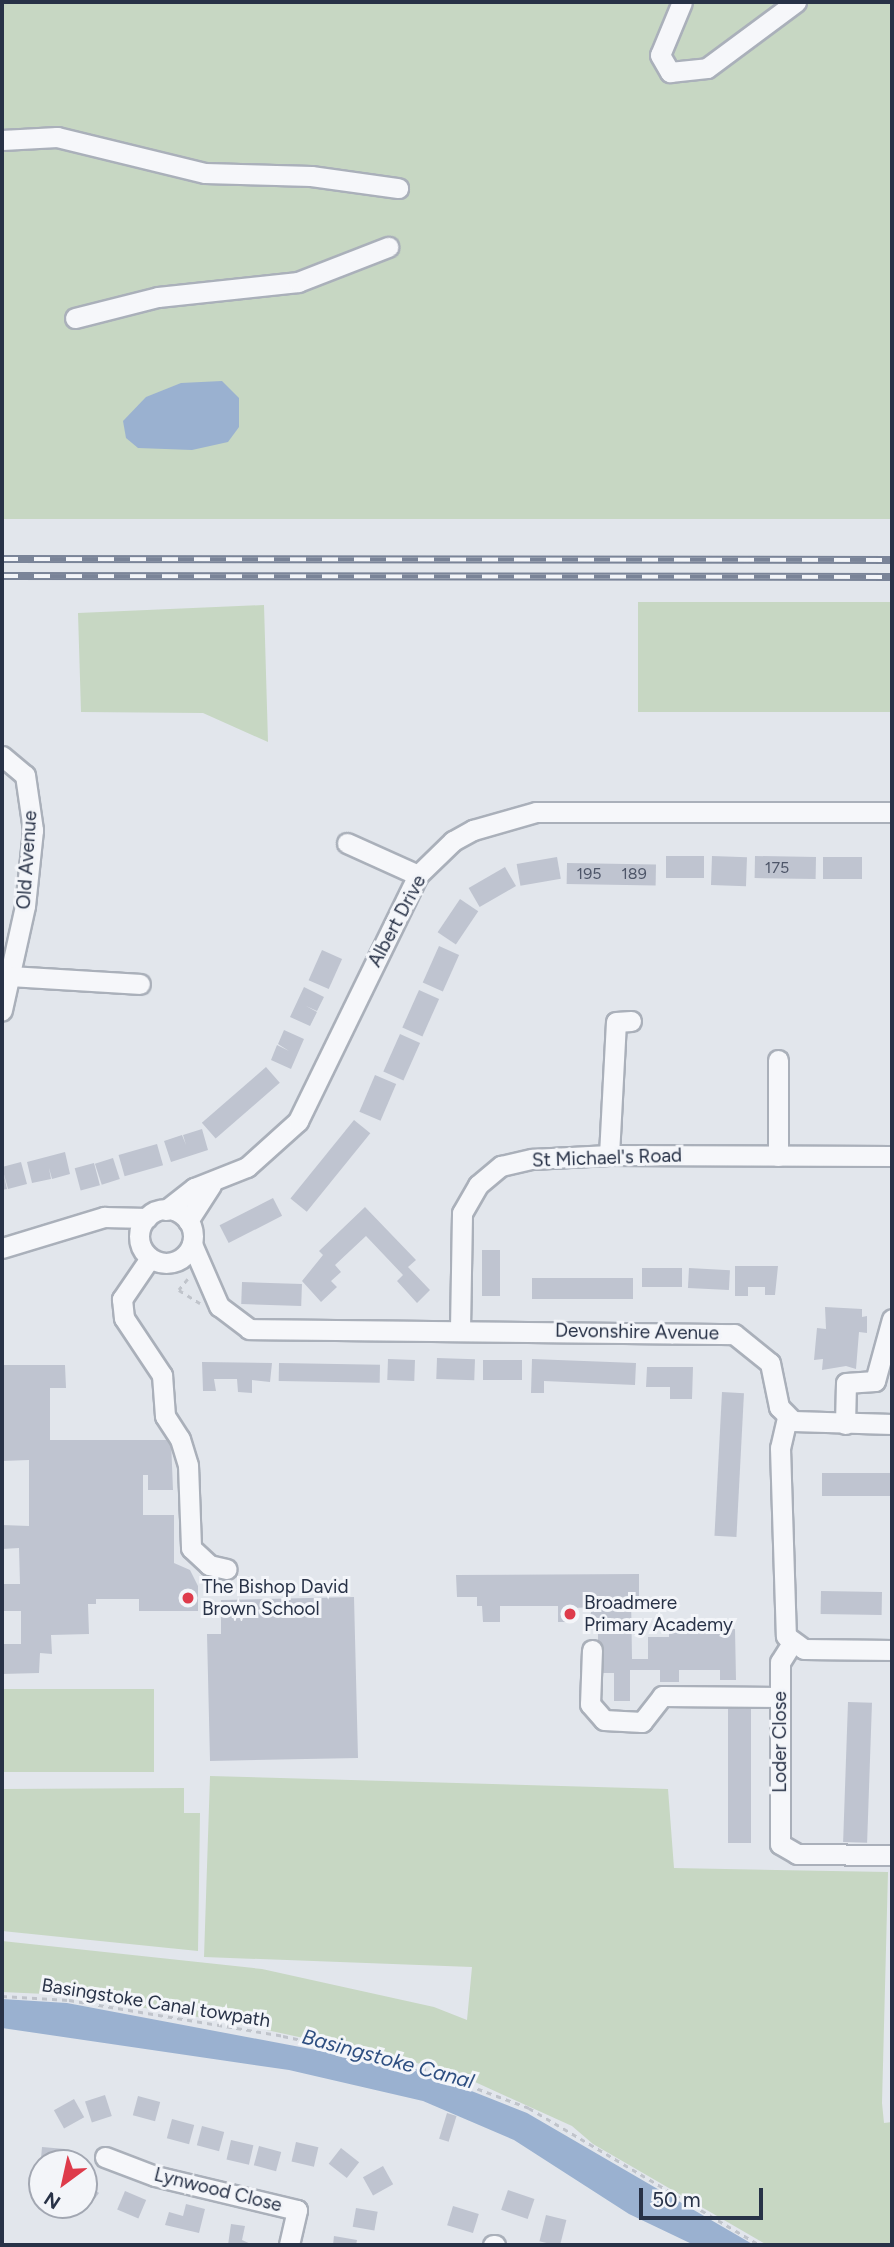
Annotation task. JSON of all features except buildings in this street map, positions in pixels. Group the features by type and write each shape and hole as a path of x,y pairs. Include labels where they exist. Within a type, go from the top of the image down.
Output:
{"street":[{"path":"682,2 660,55 670,72 706,68 796,2"},
{"path":"2,139 57,137 205,173 311,176 398,188"},
{"path":"75,318 158,298 298,282 388,247"},
{"name":"Old Avenue","path":"2,756 25,775 33,830 12,976 2,1010"},
{"name":"Albert Drive","path":"166,1209 194,1188 211,1185 258,1159 298,1121 418,876 453,841 473,830 536,812 892,812"},
{"path":"347,843 418,876"},
{"path":"12,976 140,984"},
{"path":"609,1155 616,1022 631,1021"},
{"path":"778,1060 778,1156"},
{"name":"St Michael's Road","path":"460,1329 460,1220 478,1185 512,1163 609,1155 892,1157"},
{"name":"Albert Drive","path":"188,1221 211,1185"},
{"path":"2,1248 83,1226 144,1225 166,1209 188,1221 192,1244 186,1267 150,1258"},
{"path":"144,1225 150,1258 122,1299 124,1318 162,1375 166,1416 180,1439 188,1465 191,1548 209,1565 226,1569"},
{"name":"Devonshire Avenue","path":"192,1244 208,1287"},
{"name":"Devonshire Avenue","path":"186,1267 208,1287 229,1318 249,1329 460,1329 734,1334 770,1363 779,1406 787,1418"},
{"path":"845,1424 846,1383 875,1381 892,1320"},
{"path":"892,1424 845,1424 787,1418 780,1448 783,1628 792,1643 804,1649 892,1650"},
{"name":"Loder Close","path":"792,1643 780,1662 780,1844 797,1854 892,1855"},
{"path":"592,1650 590,1704 604,1720 642,1721 662,1696 780,1697"},
{"name":"Lynwood Close","path":"105,2157 155,2176 296,2210 289,2245"}],"path":[{"path":"179,1290 186,1267"},
{"name":"Basingstoke Canal towpath","path":"2,1996 69,2000 237,2028 373,2054 437,2072 529,2108 572,2131 590,2147 760,2245"}],"green space":[{"path":"2,2 892,2 892,519 2,519"},
{"path":"638,602 892,602 892,712 638,712"},
{"path":"264,605 268,742 203,713 81,712 78,613"},
{"path":"2,1689 154,1689 154,1772 2,1772"},
{"path":"210,1776 668,1789 674,1868 888,1872 882,2103 884,2123 892,2122 892,2245 767,2245 593,2144 572,2126 475,2082 414,2062 239,2024 68,1995 2,1992 2,1941 262,1969 434,2007 467,2020 472,1967 204,1957"},
{"path":"184,1788 184,1813 200,1813 198,1951 2,1931 2,1789"}],"water":[{"path":"222,381 239,398 239,427 228,442 192,450 138,448 126,438 123,421 146,397 181,383"},
{"name":"Basingstoke Canal","path":"2,1999 67,2003 416,2069 527,2113 754,2245 694,2245 629,2214 514,2140 423,2101 289,2070 2,2028"}],"railway":[{"path":"2,559 892,560"},
{"path":"2,576 892,577"}],"place":[{"name":"The Bishop David Brown School","path":"188,1598"},
{"name":"Broadmere Primary Academy","path":"570,1614"}]}
